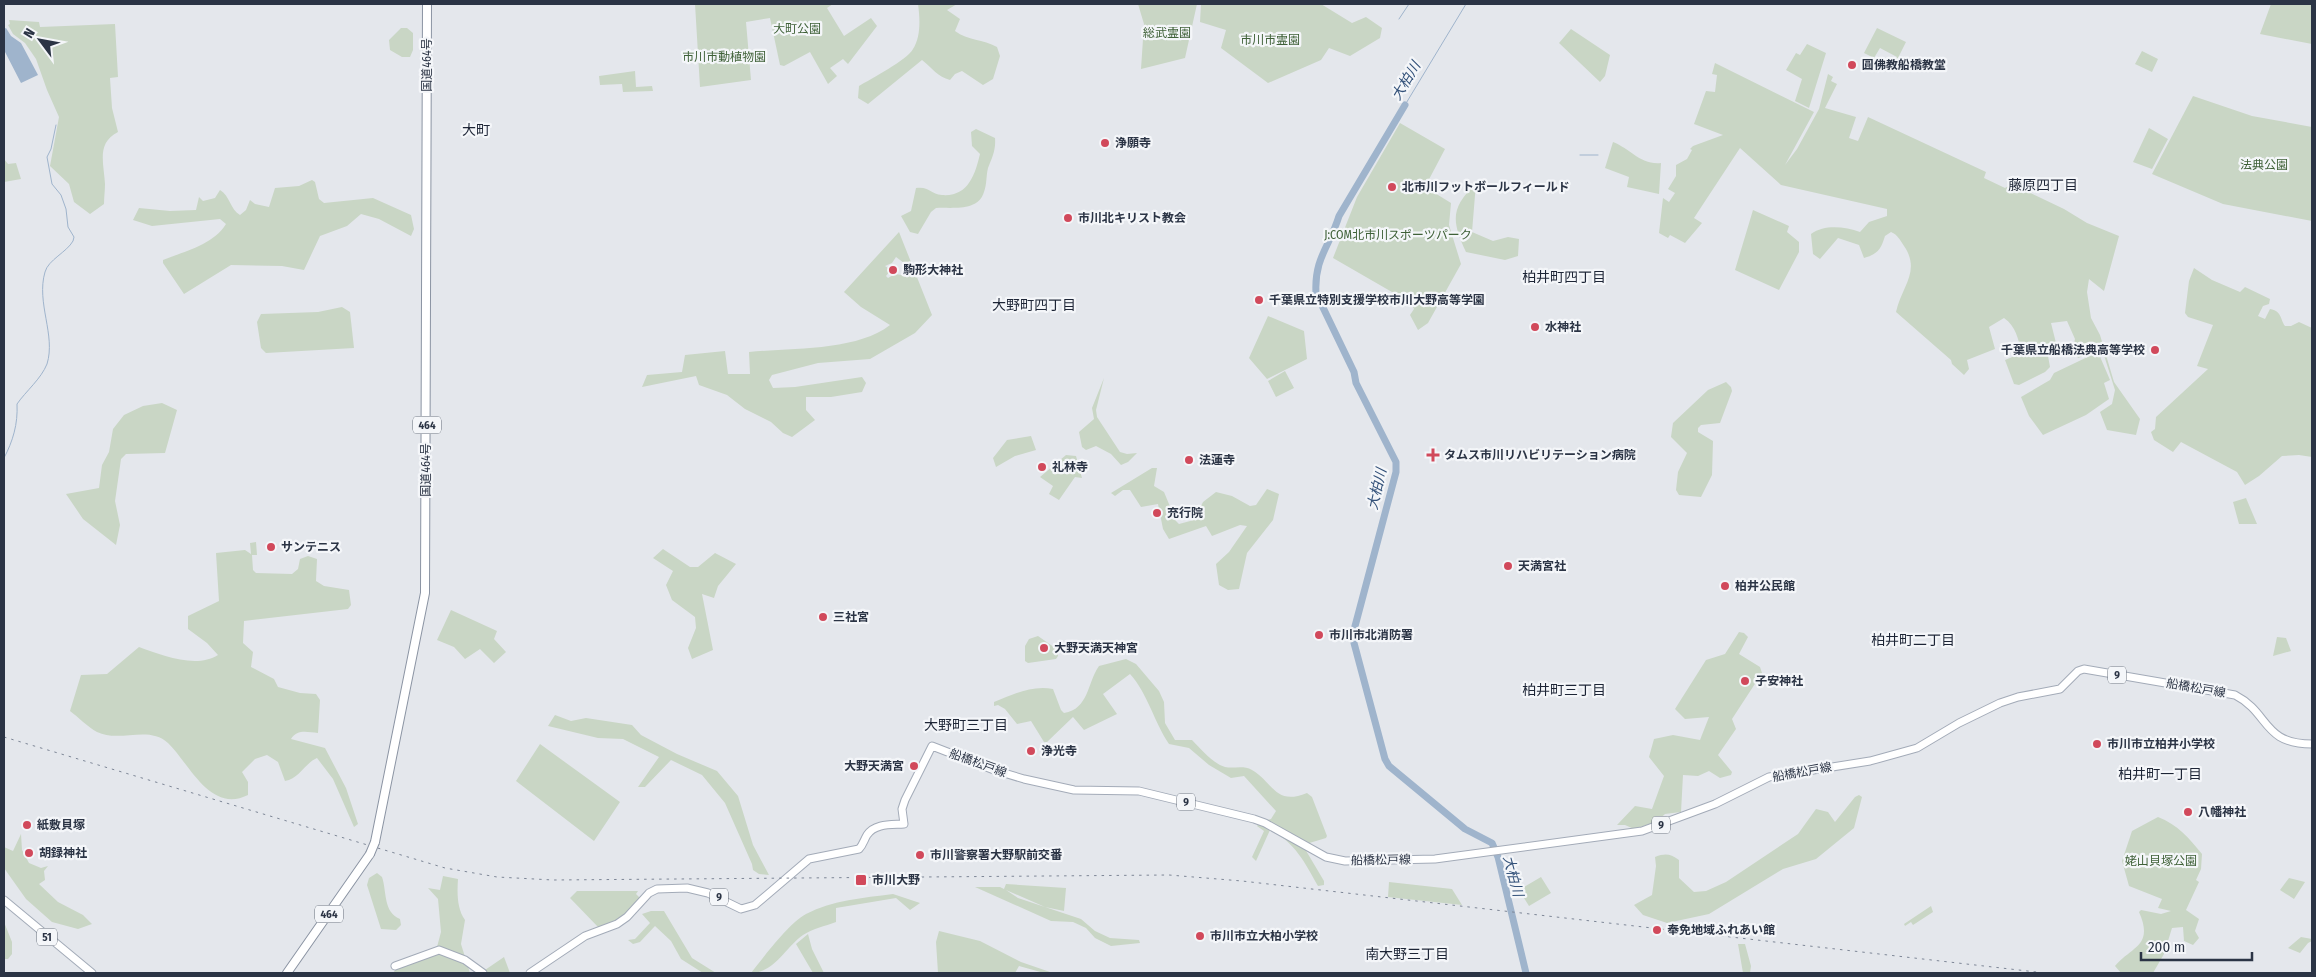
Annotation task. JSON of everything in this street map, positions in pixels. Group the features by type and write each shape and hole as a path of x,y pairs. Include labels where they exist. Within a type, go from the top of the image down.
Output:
{"highway":[{"name":"国道464号","path":"287,973 370,854 375,842 426,585 427,4"}],"main road":[{"name":"船橋松戸線","path":"530,973 585,936 627,918 650,893 657,889 679,887 697,889 723,899 738,908 746,909 756,905 809,859 859,849 868,834 875,829 886,825 904,824 902,814 905,800 932,746 994,770 1024,779 1074,790 1139,790 1254,819 1265,823 1326,858 1369,861 1435,859 1642,831 1715,804 1769,777 1870,761 1917,748 1959,723 2000,703 2018,697 2060,689 2084,669 2235,695 2252,706 2274,734 2282,738 2312,744"},
{"name":"51","path":"4,900 92,973"},
{"path":"395,966 439,950 465,960 483,973"}],"green space":[{"path":"695,4 833,4 827,8 844,36 871,18 877,26 848,64 843,59 830,68 837,76 828,84 810,52 784,66 780,65 770,18 746,22 751,80 700,87"},
{"path":"918,4 957,4 947,10 960,19 955,31 965,37 997,47 1000,56 993,79 983,85 962,71 955,74 950,80 946,79 922,60 868,104 858,98 859,86 896,64 916,44 919,33"},
{"name":"総武霊園","path":"1138,4 1197,4 1185,58 1141,69 1144,24"},
{"name":"市川市霊園","path":"1201,4 1321,4 1352,23 1366,17 1382,28 1380,38 1350,56 1329,48 1321,60 1268,83 1221,48 1226,30 1200,22"},
{"path":"2271,4 2312,4 2312,44 2260,34"},
{"path":"9,20 39,22 40,27 115,24 118,77 110,78 112,108 118,132 111,137 104,148 104,204 90,214 74,202 69,184 50,166 59,117 36,59 25,43 13,34 8,25 10,24"},
{"path":"401,28 407,28 413,33 413,50 410,57 402,57 390,50 389,40"},
{"path":"1877,28 1906,42 1895,64 1891,65 1897,57 1880,48 1874,58 1864,53"},
{"path":"1571,29 1610,55 1605,76 1600,82 1559,43"},
{"path":"1807,44 1826,53 1809,108 1795,101 1802,79 1786,70 1796,53 1800,55"},
{"path":"2142,51 2158,59 2152,72 2135,64"},
{"path":"1715,63 1814,112 1785,165 1797,149 1819,109 1828,74 1833,77 1831,81 1837,84 1825,108 1856,117 1849,138 1858,141 1868,117 1986,172 1984,178 2005,188 2010,185 2016,186 2064,209 2087,223 2119,236 2104,291 2089,279 2087,292 2091,318 2100,335 2114,382 2140,419 2136,435 2107,430 2100,412 2112,404 2115,390 2102,349 2078,358 2076,354 2067,356 2065,347 2074,343 2075,339 2067,321 2051,323 2056,350 2048,356 2050,367 2045,372 2019,385 2014,384 2005,360 2022,353 2014,329 2004,318 1989,327 1995,349 1967,360 1969,369 1964,375 1952,364 1951,360 1896,312 1911,271 1909,255 1899,238 1891,232 1885,236 1882,244 1873,255 1864,258 1859,245 1838,238 1820,259 1813,254 1811,234 1822,229 1835,227 1860,232 1869,222 1887,216 1887,209 1781,185 1740,148 1694,218 1702,223 1685,243 1670,235 1668,238 1659,233 1663,198 1669,202 1675,193 1668,189 1676,176 1676,165 1687,159 1693,146 1723,135 1694,124 1706,91 1715,92 1717,75 1712,74"},
{"path":"635,71 636,87 652,86 653,91 623,92 622,84 600,85 599,76"},
{"name":"法典公園","path":"2193,96 2252,116 2312,127 2312,221 2223,204 2152,174"},
{"name":"J:COM北市川スポーツパーク","path":"1400,123 1445,149 1425,187 1451,203 1449,225 1461,264 1428,323 1418,330 1410,315 1414,309 1411,303 1333,258 1357,197"},
{"path":"2149,128 2168,139 2152,169 2133,162"},
{"path":"976,129 995,138 985,189 981,198 970,206 936,208 931,212 918,234 910,232 901,216 911,211 916,188 924,188 942,195 951,195 964,188 973,177 980,154 972,146 971,132"},
{"path":"1613,142 1647,162 1661,163 1659,194 1627,187 1629,177 1605,168"},
{"path":"4,159 8,164 16,163 21,179 4,182"},
{"path":"312,180 315,182 319,199 324,203 373,198 411,215 414,229 411,236 379,219 361,214 347,226 320,236 304,270 282,266 231,265 184,294 163,263 163,260 206,242 214,237 226,224 220,219 152,226 133,220 139,208 170,211 196,210 199,197 203,201 215,198 220,190 240,215 246,210 250,200 255,204 269,207 275,188 299,186"},
{"path":"1476,183 1472,232 1493,241 1508,237 1519,239 1518,256 1505,260 1466,252 1458,231 1456,215 1462,200"},
{"path":"1753,210 1789,226 1787,232 1799,242 1799,252 1779,290 1735,270"},
{"path":"899,232 932,315 915,333 870,359 818,363 772,375 769,380 773,388 795,387 862,377 866,383 862,392 831,397 806,397 806,410 815,420 792,437 783,433 771,422 745,409 727,395 699,385 696,376 642,387 647,375 682,372 685,355 725,351 728,374 750,374 749,352 803,349 842,344 860,340 890,325 861,307 844,292","holes":["896,257 904,263 908,263 908,266 903,270 902,275 895,274 888,278 886,276 891,270 885,266 892,263"]},
{"path":"2194,268 2212,280 2240,292 2245,287 2270,299 2269,304 2263,306 2258,316 2265,319 2270,309 2279,313 2285,326 2291,326 2299,322 2312,328 2312,457 2299,455 2282,456 2259,476 2245,485 2237,472 2181,442 2173,452 2154,440 2151,432 2155,429 2156,417 2208,369 2197,366 2213,325 2188,317 2185,313 2189,281"},
{"path":"342,307 350,312 354,348 266,353 261,348 257,322 261,314 318,312"},
{"path":"1268,316 1304,331 1307,359 1267,379 1249,358"},
{"path":"2098,352 2110,380 2104,383 2109,399 2086,415 2043,435 2029,416 2021,397 2050,380 2054,373"},
{"path":"1285,371 1294,388 1276,397 1268,381"},
{"path":"1104,378 1096,410 1097,417 1120,452 1127,454 1137,453 1128,462 1121,465 1111,454 1096,446 1086,450 1082,447 1079,432 1094,419 1092,408"},
{"path":"1726,382 1732,391 1720,423 1701,425 1698,428 1698,432 1713,441 1712,475 1701,497 1679,495 1676,490 1678,472 1687,453 1671,437 1673,423 1708,390"},
{"path":"162,403 177,410 165,453 126,454 121,459 115,501 120,525 116,545 83,519 66,494 99,488 102,465 109,452 113,429 124,415 143,406"},
{"path":"1031,436 1036,450 1015,456 996,467 993,458 1007,440"},
{"path":"1066,455 1076,456 1082,478 1075,477 1059,500 1049,494 1053,486 1040,477"},
{"path":"1152,468 1157,468 1154,486 1164,492 1179,524 1194,520 1203,502 1216,492 1232,496 1250,506 1256,505 1267,489 1279,494 1273,520 1247,553 1239,589 1228,590 1219,585 1216,564 1229,552 1247,526 1240,525 1212,536 1206,526 1169,539 1163,529 1158,504 1141,507 1130,490 1123,490 1115,496 1111,493"},
{"path":"2246,498 2257,524 2239,524 2233,502"},
{"path":"256,542 257,555 252,555 253,570 256,573 292,574 298,569 300,559 308,556 317,559 316,581 324,586 349,590 351,605 348,609 244,621 243,643 253,652 251,667 274,679 278,687 300,693 316,694 320,700 318,733 299,732 291,739 325,748 346,788 358,824 354,827 333,779 317,758 290,780 285,781 278,762 267,755 255,759 242,772 248,782 248,795 235,799 222,798 202,784 168,743 160,738 152,735 106,735 94,730 70,711 81,675 107,674 139,647 168,657 189,661 209,659 218,655 207,643 188,629 188,616 219,601 216,553 245,550 251,554 250,543"},
{"path":"663,549 690,567 698,567 715,553 736,564 718,586 714,598 702,594 713,650 692,659 688,648 696,628 695,617 672,600 666,585 673,571 653,558"},
{"path":"451,610 497,631 494,639 506,652 494,663 480,649 465,659 454,647 437,640"},
{"path":"1739,632 1744,633 1748,637 1739,654 1760,667 1762,673 1732,719 1736,729 1718,755 1732,772 1731,775 1720,778 1709,771 1698,776 1683,775 1681,812 1665,814 1656,822 1634,829 1625,825 1617,825 1635,806 1652,809 1664,776 1649,757 1654,739 1673,735 1700,740 1709,717 1685,719 1675,709 1706,660 1725,654"},
{"path":"1038,636 1058,650 1056,659 1028,663 1025,661 1025,646 1029,639"},
{"path":"2277,637 2286,638 2291,651 2273,656"},
{"path":"1126,659 1136,664 1159,691 1164,702 1165,723 1175,740 1192,740 1211,759 1225,767 1252,770 1281,795 1288,797 1307,793 1312,797 1327,836 1326,838 1306,844 1305,849 1324,881 1324,885 1318,886 1304,861 1293,847 1270,830 1256,861 1252,857 1264,831 1257,826 1260,822 1271,819 1276,811 1244,776 1231,778 1209,765 1189,748 1169,744 1142,690 1130,674 1103,694 1117,714 1084,730 1073,717 1047,742 1044,742 1031,721 1017,724 1005,709 998,705 994,706 994,702 1016,693 1030,689 1045,688 1053,689 1064,713 1072,711 1083,701 1099,666"},
{"path":"555,715 571,721 586,718 632,725 641,735 677,754 717,771 738,796 753,845 769,875 759,874 753,870 725,803 702,775 671,760 645,787 638,787 659,757 623,739 598,738 548,726"},
{"path":"540,744 620,802 594,841 516,781"},
{"path":"1859,795 1862,797 1854,828 1816,859 1783,869 1709,914 1667,923 1643,915 1634,905 1652,895 1656,866 1655,857 1668,855 1679,860 1679,878 1694,892 1706,891 1726,882 1798,834 1816,809 1828,812 1835,822 1855,797"},
{"name":"姥山貝塚公園","path":"2158,817 2177,828 2202,854 2201,869 2196,880 2199,882 2186,910 2199,919 2195,931 2199,938 2193,945 2184,941 2183,927 2172,928 2164,954 2153,973 2121,973 2115,966 2142,939 2144,932 2143,923 2139,912 2141,910 2161,914 2171,911 2158,908 2162,899 2129,886 2122,861 2132,831"},
{"path":"21,834 22,850 29,863 41,868 48,866 44,871 45,880 39,884 58,902 83,915 92,924 78,929 52,922 26,899 4,868 4,847 13,851"},
{"path":"377,873 382,877 384,883 388,907 400,919 401,925 396,930 381,929 367,885 369,878"},
{"path":"443,876 458,879 459,906 465,920 461,944 470,973 393,973 401,962 437,947 441,932 438,899 428,888 440,890"},
{"path":"1541,877 1551,893 1529,906 1519,890"},
{"path":"2289,878 2305,882 2294,899 2280,890"},
{"path":"1389,882 1452,889 1462,905 1388,897"},
{"path":"1006,884 1066,888 1064,911 1045,907 1081,919 1095,931 1110,938 1139,940 1140,943 1111,946 1095,938 1086,928 1073,922 1051,921 975,887 1000,887 1004,889","holes":["1006,890 1045,907 1018,898"]},
{"path":"577,891 638,891 636,894 640,898 622,916 599,928 570,898"},
{"path":"893,894 920,903 910,910 896,898 836,908 836,922 814,929 803,935 773,964 759,972 751,973 784,933 806,914 837,903"},
{"path":"1931,906 1933,912 1913,925 1911,922 1905,926 1904,924"},
{"path":"651,911 664,911 692,958 716,973 703,973 681,959 671,941 655,926 640,942 633,944 628,940 635,939 650,923 642,914"},
{"path":"4,922 12,942 12,954 8,959 4,959"},
{"path":"939,931 980,941 1021,962 1053,973 1044,973 1019,966 1015,973 938,973 936,942"},
{"path":"808,934 812,949 824,973 813,973 796,944"},
{"path":"2301,937 2312,939 2312,941 2300,953 2288,948"},
{"path":"1738,944 1745,944 1751,966 1750,973 1743,973"},
{"path":"504,957 510,973 486,973 485,970"}],"water":[{"path":"6,28 11,36 21,43 38,75 21,83 4,50 4,29"}],"waterway":[{"path":"1399,19 1409,4"},
{"name":"大柏川","path":"1405,105 1466,4"},
{"name":"大柏川","path":"1405,105 1339,216 1317,270 1316,293 1354,372 1356,383 1396,462 1396,472 1354,630 1354,643 1385,759 1389,766 1465,829 1492,843 1498,857 1526,973"},
{"path":"4,458 14,432 17,404 37,380 47,364 49,342 43,295 45,272 50,264 70,245 74,237 68,227 66,209 61,195 52,184 47,157 51,149 56,125"},
{"path":"1580,155 1598,155"}],"railway":[{"path":"4,737 445,868 497,877 553,880 1169,875 1242,881 2045,973"}],"place":[{"name":"圓佛教船橋教堂","path":"1852,65"},
{"name":"浄願寺","path":"1105,143"},
{"name":"北市川フットボールフィールド","path":"1392,187"},
{"name":"市川北キリスト教会","path":"1068,218"},
{"name":"駒形大神社","path":"893,270"},
{"name":"千葉県立特別支援学校市川大野高等学園","path":"1259,300"},
{"name":"水神社","path":"1535,327"},
{"name":"千葉県立船橋法典高等学校","path":"2155,350"},
{"name":"タムス市川リハビリテーション病院","path":"1433,455"},
{"name":"法蓮寺","path":"1189,460"},
{"name":"礼林寺","path":"1042,467"},
{"name":"充行院","path":"1157,513"},
{"name":"サンテニス","path":"271,547"},
{"name":"天満宮社","path":"1508,566"},
{"name":"柏井公民館","path":"1725,586"},
{"name":"三社宮","path":"823,617"},
{"name":"市川市北消防署","path":"1319,635"},
{"name":"大野天満天神宮","path":"1044,648"},
{"name":"子安神社","path":"1745,681"},
{"name":"市川市立柏井小学校","path":"2097,744"},
{"name":"浄光寺","path":"1031,751"},
{"name":"大野天満宮","path":"914,766"},
{"name":"八幡神社","path":"2188,812"},
{"name":"紙敷貝塚","path":"27,825"},
{"name":"胡録神社","path":"29,853"},
{"name":"市川警察署大野駅前交番","path":"920,855"},
{"name":"市川大野","path":"861,880"},
{"name":"奉免地域ふれあい館","path":"1657,930"},
{"name":"市川市立大柏小学校","path":"1200,936"}],"district":[{"name":"大町","path":"476,130"},
{"name":"藤原四丁目","path":"2043,185"},
{"name":"柏井町四丁目","path":"1564,277"},
{"name":"大野町四丁目","path":"1034,305"},
{"name":"柏井町二丁目","path":"1913,640"},
{"name":"柏井町三丁目","path":"1564,690"},
{"name":"大野町三丁目","path":"966,725"},
{"name":"柏井町一丁目","path":"2160,774"},
{"name":"南大野三丁目","path":"1407,954"}],"park label":[{"name":"大町公園","path":"797,29"},
{"name":"市川市動植物園","path":"724,57"}]}
